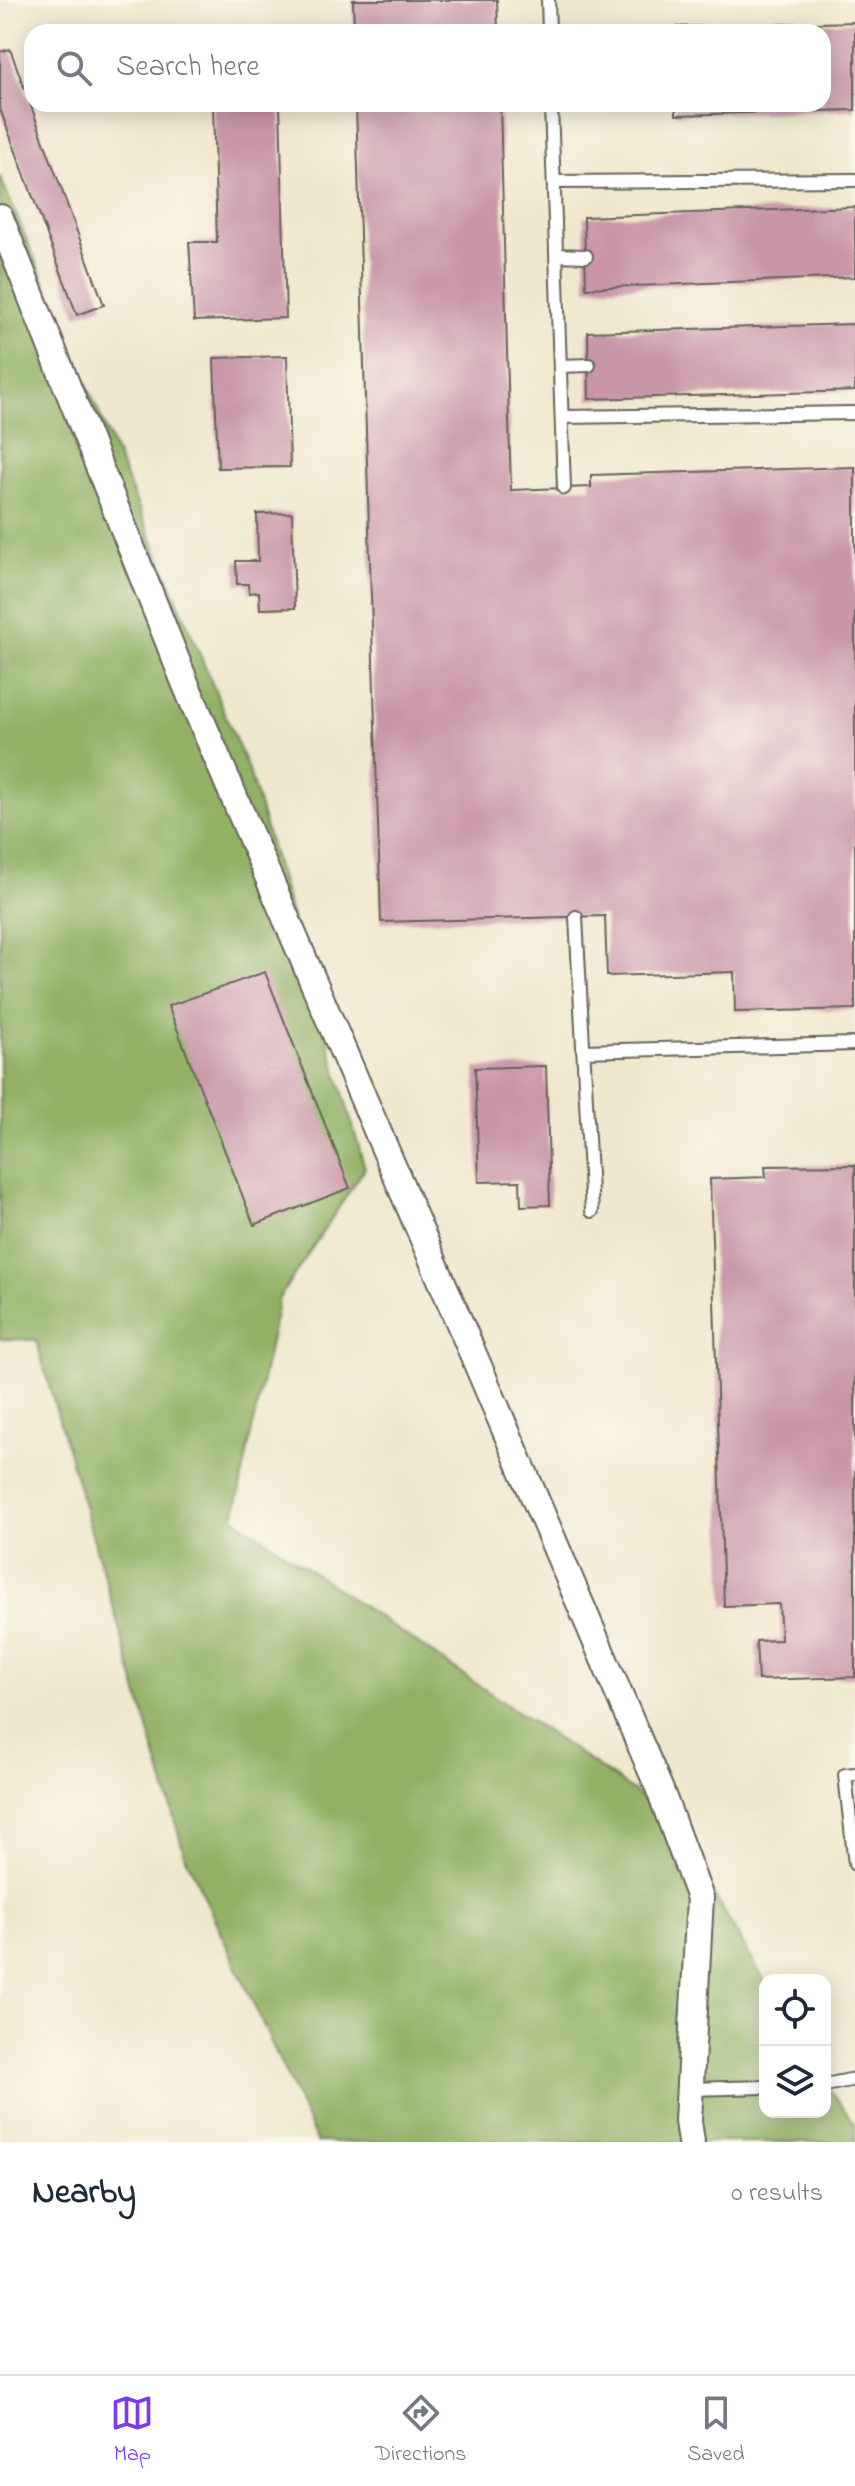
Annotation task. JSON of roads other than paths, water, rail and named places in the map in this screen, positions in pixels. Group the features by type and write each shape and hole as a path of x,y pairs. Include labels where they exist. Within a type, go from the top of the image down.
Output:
{"street":[{"path":"0,218 186,685 660,1790 695,1884 700,1898 689,2089 691,2142"}],"lane":[{"path":"548,0 549,24"},
{"path":"551,112 564,488"},
{"path":"554,182 855,180"},
{"path":"556,255 586,256"},
{"path":"560,366 589,365"},
{"path":"562,417 855,413"},
{"path":"576,917 592,1211"},
{"path":"583,1051 855,1044"},
{"path":"855,1774 845,1775 855,1864"},
{"path":"831,2084 855,2079"},
{"path":"689,2089 759,2087"}]}
